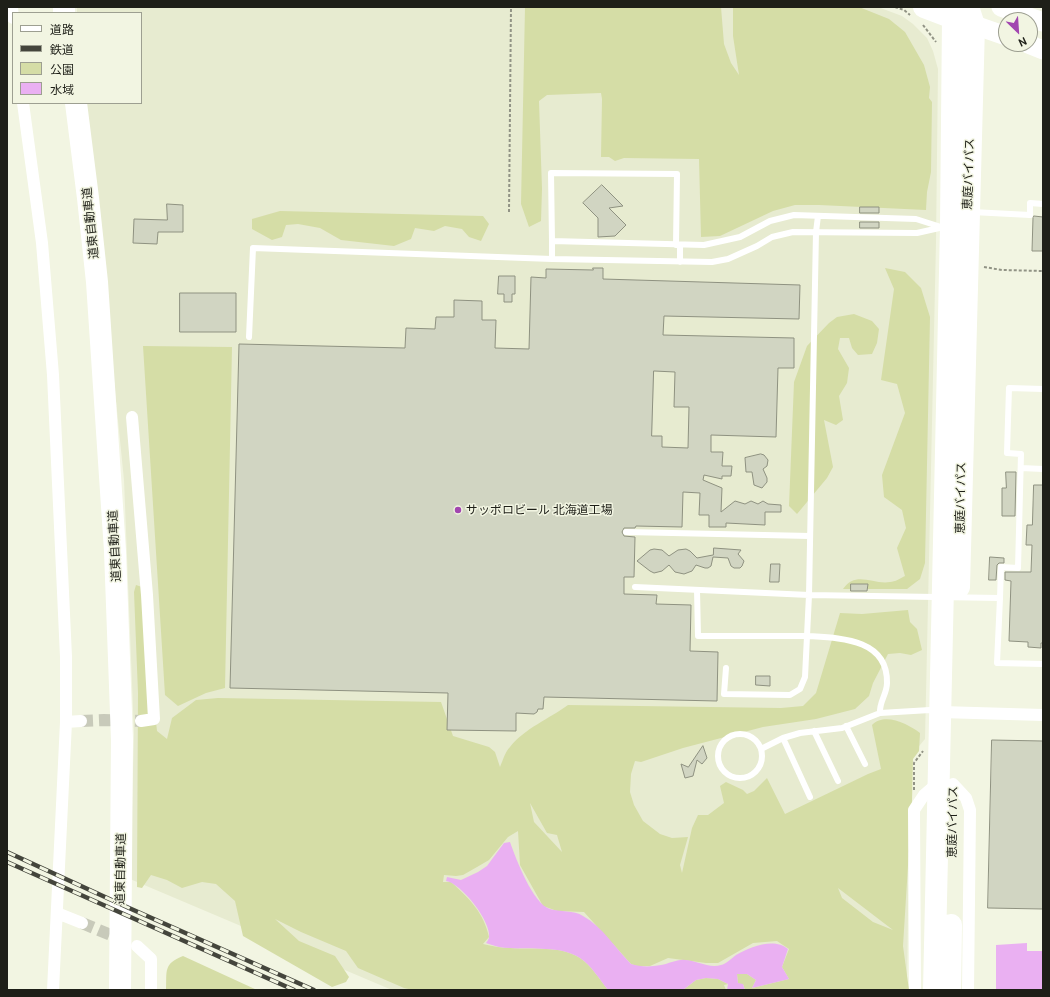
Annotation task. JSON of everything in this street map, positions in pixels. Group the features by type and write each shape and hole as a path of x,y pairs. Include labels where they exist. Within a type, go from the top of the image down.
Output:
{"highway":[{"path":"924,7 963,14"},
{"name":"恵庭バイパス","path":"934,990 946,783 951,597 967,265 968,212 963,14"},
{"name":"恵庭バイパス","path":"951,597 946,227 963,14"},
{"name":"道東自動車道","path":"76,104 97,282 115,551 122,740 120,990"},
{"name":"恵庭バイパス","path":"946,783 950,990"}],"main road":[{"path":"1001,7 1043,22"},
{"path":"963,14 998,32"}],"street":[{"path":"24,104 42,243 53,375 66,657 66,722 57,875 57,913 53,990"},
{"path":"132,417 147,595 154,719 141,721"},
{"path":"948,713 1043,715"},
{"path":"66,722 81,721"},
{"path":"915,990 914,810 924,795 946,783 966,798 970,810 968,990"},
{"path":"57,913 82,924"},
{"path":"137,946 151,959 151,990"}],"lane":[{"path":"552,259 551,172 676,174 678,245 680,262"},
{"path":"968,212 1030,215 1030,203 1043,204"},
{"path":"552,241 704,245 740,237 770,221 794,215 916,219 946,227"},
{"path":"726,668 724,694 790,695 800,689 805,677 809,596 816,232 818,216"},
{"path":"249,337 253,248 552,259 712,262 728,259 757,246 772,237 793,232 917,233 946,227"},
{"path":"1043,389 1009,388 1007,453 1021,454 1018,568 1001,567 997,663 1043,664"},
{"path":"1021,468 1043,469"},
{"path":"626,532 810,536"},
{"path":"635,587 809,596 1000,598"},
{"path":"697,590 698,636 807,636 848,639 862,643 875,652 882,661 887,672 887,685 879,707 880,713"},
{"path":"761,749 783,738 800,733 842,728 880,713 930,710 948,713"},
{"path":"846,726 865,764"},
{"path":"814,731 838,781"},
{"path":"737,734 752,737 761,749 762,756 758,769 747,777 733,777 722,768 719,755 720,748 724,741 730,737 737,734"},
{"path":"783,738 810,797"}],"path":[{"path":"509,212 511,7"},
{"path":"967,265 1002,270 1043,271"}],"shaded area":[{"path":"77,7 878,7 902,16 913,24 927,38 933,51 938,69 936,242 925,739 910,757 907,990 392,990 130,879 134,734 124,480 86,104 142,104 142,12 77,12"}],"green space":[{"path":"525,7 721,7 724,44 731,63 739,75 733,36 733,7 859,7 889,19 905,32 924,65 930,87 929,98 932,102 931,172 927,192 926,210 795,205 773,211 720,236 701,237 699,159 624,158 615,161 609,157 601,157 601,93 547,95 539,101 542,189 541,221 529,227 521,204"},
{"path":"280,211 483,216 489,224 481,241 469,237 462,229 445,226 434,231 415,228 411,239 394,246 341,240 320,228 298,224 286,225 282,237 272,240 252,229 252,219"},
{"path":"885,268 905,272 921,288 930,317 925,563 920,579 907,589 843,589 853,580 859,579 890,582 896,581 905,576 897,548 906,528 902,510 884,497 882,475 905,413 897,384 881,380 894,289"},
{"path":"854,314 872,321 879,329 877,343 872,354 858,355 852,348 849,338 840,338 838,349 849,368 847,383 839,396 843,420 836,425 824,420 833,467 827,478 797,514 789,506 794,382 807,346 829,323 837,317"},
{"path":"143,346 232,347 225,688 206,693 178,706 165,695"},
{"path":"136,585 142,587 157,731 167,739 172,718 196,700 218,698 441,702 453,736 489,747 495,752 500,767 504,756 516,740 530,729 568,705 781,708 803,706 816,693 840,613 862,614 908,610 910,622 917,629 922,650 911,655 900,653 888,654 873,683 869,696 855,709 816,719 763,727 683,748 641,762 635,761 631,774 630,792 634,805 643,821 660,834 672,838 688,837 680,865 682,873 692,828 698,815 708,815 724,803 720,786 726,782 743,790 747,794 754,791 767,778 785,814 881,769 872,725 877,721 890,719 903,723 920,733 919,751 913,759 912,801 903,946 909,990 745,990 743,984 738,984 737,974 747,974 756,980 752,988 789,979 782,967 789,949 777,941 753,943 718,963 668,958 650,966 637,966 631,964 584,912 557,911 543,906 520,865 518,831 508,837 489,860 463,875 444,875 443,882 451,882 470,900 480,913 487,928 489,937 483,944 503,948 564,951 580,958 588,965 608,990 413,990 404,988 358,968 346,951 275,919 299,941 335,956 349,977 346,982 332,987 243,936 235,901 216,884 202,882 182,888 167,880 151,875 142,888 137,887 138,693 134,592","holes":["530,803 547,833 557,835 562,852 534,822","838,888 893,930 873,922 842,898"]},
{"path":"183,956 257,990 166,990 167,969 169,965"},
{"path":"706,978 718,979 728,984 724,985 726,990 683,990 696,980"}],"water":[{"path":"510,842 516,859 537,899 550,909 579,914 590,921 603,932 631,964 653,966 689,960 716,966 725,963 736,955 755,946 762,944 776,944 782,945 788,949 782,967 789,979 752,988 756,980 747,974 737,974 738,983 743,984 745,990 727,990 728,984 718,979 706,978 696,980 683,990 608,990 588,965 580,958 572,954 564,951 546,949 504,948 486,943 489,938 489,931 481,913 459,888 446,881 447,877 461,880 478,872 487,866 504,843"},
{"path":"1027,943 1027,951 1043,951 1043,990 996,990 996,945"}],"building":[{"path":"602,185 623,206 609,208 626,225 615,236 598,237 598,218 583,203"},
{"path":"167,204 183,205 183,232 158,232 157,244 133,243 134,219 167,220"},
{"path":"860,207 879,207 879,213 860,213"},
{"path":"1034,216 1043,217 1043,251 1032,251"},
{"path":"860,222 879,222 879,228 860,228"},
{"name":"サッポロビール 北海道工場","path":"593,268 603,268 603,279 800,285 799,319 664,316 663,335 794,338 794,368 778,368 776,437 711,435 711,452 723,452 722,466 732,466 731,476 722,476 722,479 704,475 703,480 722,488 721,512 735,501 745,504 751,501 758,504 763,501 768,504 781,505 781,512 765,512 765,525 726,523 726,527 709,527 709,515 699,515 700,493 683,492 682,527 636,526 635,528 624,528 622,532 624,536 635,537 634,577 624,577 624,594 657,595 656,604 691,605 690,651 718,652 717,701 544,697 543,709 538,709 534,714 516,713 516,731 447,730 448,693 230,688 239,344 405,348 406,328 435,329 436,317 454,317 454,300 482,301 482,320 496,320 495,348 529,349 531,277 546,278 546,269 593,270","holes":["654,371 675,372 674,407 689,407 688,448 662,447 662,436 652,436"]},
{"path":"499,276 515,276 515,294 512,294 512,302 504,302 504,294 498,294"},
{"path":"180,293 236,293 236,332 180,332"},
{"path":"761,454 768,460 767,466 763,469 767,482 762,488 754,485 752,472 746,472 745,458"},
{"path":"1006,472 1016,472 1015,516 1002,516 1002,488 1006,488"},
{"path":"1034,485 1043,485 1043,643 1041,643 1041,648 1028,647 1028,642 1009,641 1011,581 1005,580 1005,572 1031,572 1032,545 1026,545 1027,525 1032,525"},
{"path":"714,548 741,550 738,554 744,561 742,566 740,568 734,568 731,566 728,558 713,557 711,566 708,568 696,565 692,571 684,574 675,572 669,565 662,571 654,573 637,561 650,550 654,549 662,550 669,556 678,550 686,549 697,558 713,555"},
{"path":"990,557 1004,558 1004,563 999,563 997,565 996,580 989,580"},
{"path":"771,564 780,564 779,582 770,582"},
{"path":"851,584 868,584 867,591 851,591"},
{"path":"756,676 770,676 770,686 756,685"},
{"path":"992,740 1043,741 1043,909 988,908"},
{"path":"703,746 707,758 702,764 697,760 693,776 685,778 681,764 688,767"}],"tunnel":[{"path":"81,721 141,721"},
{"path":"82,923 125,941"}],"railway":[{"path":"7,852 314,990"},
{"path":"7,862 294,990"}],"place":[{"name":"サッポロビール 北海道工場","path":"458,510"}]}
